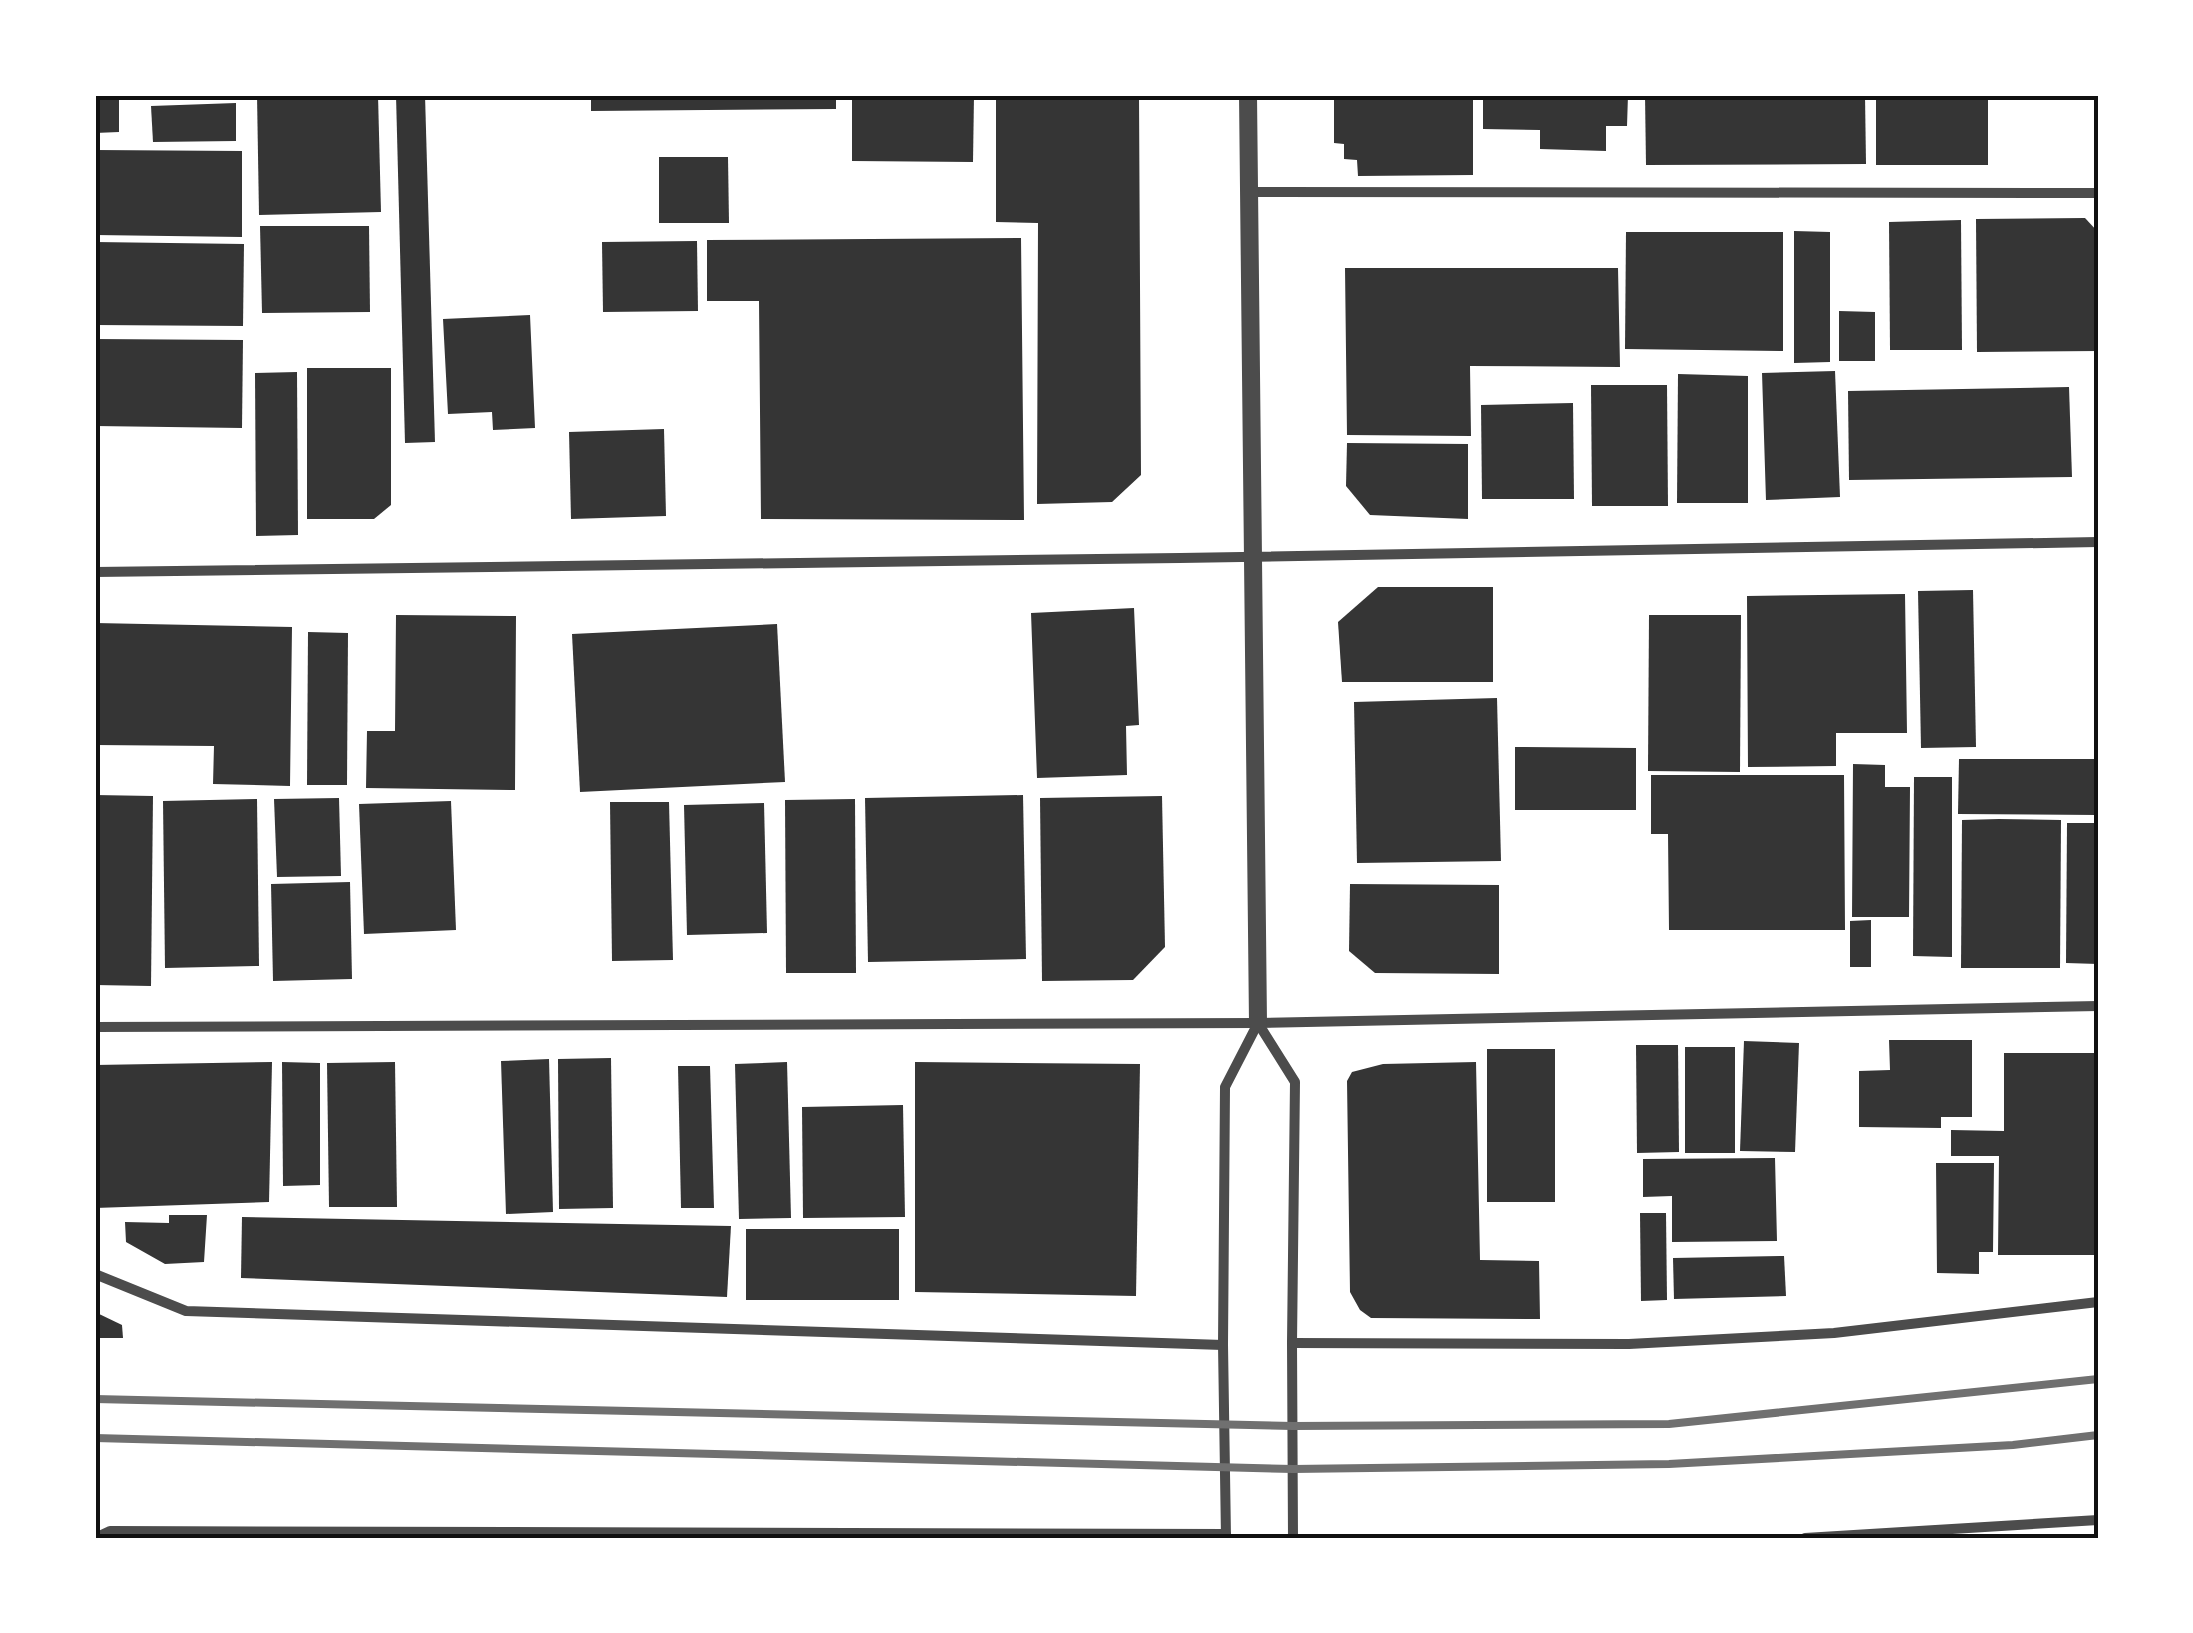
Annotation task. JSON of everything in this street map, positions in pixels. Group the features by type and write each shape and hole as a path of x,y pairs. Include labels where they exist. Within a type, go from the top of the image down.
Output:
{"street":[{"path":"95,1538 110,1531 1226,1536 1225,1087 1258,1023 1248,95"},
{"path":"1248,192 2098,193"},
{"path":"95,572 2098,542"},
{"path":"95,1027 1258,1023 2098,1006"},
{"path":"1258,1023 1294,1082 1293,1538"},
{"path":"95,1274 186,1311 1223,1345"},
{"path":"1292,1343 1629,1344 1834,1332 2098,1302"},
{"path":"1805,1538 2098,1520"}],"building":[{"path":"95,95 119,95 119,132 95,133"},
{"path":"257,95 378,95 381,212 259,215"},
{"path":"396,95 425,95 435,442 405,443"},
{"path":"591,95 836,95 836,109 591,111"},
{"path":"852,95 974,95 973,162 852,161"},
{"path":"996,95 1139,95 1141,475 1112,502 1037,504 1038,223 996,222"},
{"path":"1334,95 1473,95 1473,175 1358,176 1357,160 1344,159 1344,144 1334,143"},
{"path":"1483,95 1628,95 1627,126 1606,126 1606,151 1540,149 1540,130 1483,129"},
{"path":"1645,95 1865,95 1866,164 1646,165"},
{"path":"1876,95 1988,95 1988,165 1876,165"},
{"path":"236,103 236,141 153,142 151,106"},
{"path":"95,150 242,151 242,237 95,235"},
{"path":"659,157 728,157 729,223 659,223"},
{"path":"2085,218 2098,232 2098,351 1977,352 1976,219"},
{"path":"1961,220 1962,350 1890,350 1889,222"},
{"path":"260,226 369,226 370,312 262,313"},
{"path":"1794,231 1830,232 1830,362 1794,363"},
{"path":"1626,232 1783,232 1783,351 1625,349"},
{"path":"1021,238 1024,520 761,519 759,301 707,301 707,240"},
{"path":"697,241 698,311 603,312 602,242"},
{"path":"95,242 244,244 243,326 95,325"},
{"path":"1345,268 1618,268 1620,367 1470,366 1471,436 1347,435"},
{"path":"1839,311 1875,312 1875,361 1839,361"},
{"path":"530,315 535,428 493,430 492,412 448,414 443,319"},
{"path":"95,339 243,340 242,428 95,426"},
{"path":"307,368 391,368 391,505 374,519 307,519"},
{"path":"1835,371 1840,497 1766,500 1762,373"},
{"path":"297,372 298,535 256,536 255,373"},
{"path":"1678,374 1748,376 1748,503 1677,503"},
{"path":"1591,385 1667,385 1668,506 1592,506"},
{"path":"2069,387 2072,477 1849,480 1848,391"},
{"path":"1573,403 1574,499 1482,499 1481,405"},
{"path":"664,429 666,516 571,519 569,432"},
{"path":"1347,443 1468,444 1468,519 1370,515 1346,486"},
{"path":"1378,587 1493,587 1493,682 1342,682 1338,622"},
{"path":"1973,590 1976,747 1921,748 1918,591"},
{"path":"1905,594 1907,733 1836,733 1836,766 1748,767 1747,596"},
{"path":"1134,608 1139,725 1126,726 1127,775 1037,778 1031,613"},
{"path":"396,615 516,616 515,790 366,788 367,731 395,731"},
{"path":"1649,615 1741,615 1740,772 1648,771"},
{"path":"95,623 292,627 290,786 213,784 214,746 95,745"},
{"path":"777,624 785,782 580,792 572,634"},
{"path":"308,632 348,633 347,785 307,785"},
{"path":"1497,698 1501,861 1357,863 1354,702"},
{"path":"1515,747 1636,748 1636,810 1515,810"},
{"path":"1959,759 2098,759 2098,815 1958,814"},
{"path":"1853,764 1885,765 1885,787 1910,787 1909,917 1852,917"},
{"path":"1651,775 1844,775 1845,930 1669,930 1668,834 1651,834"},
{"path":"1914,777 1952,777 1952,957 1913,956"},
{"path":"95,795 153,796 151,986 95,985"},
{"path":"1023,795 1026,959 868,962 865,798"},
{"path":"1162,796 1165,947 1133,980 1042,981 1040,798"},
{"path":"339,798 341,876 277,877 274,799"},
{"path":"257,799 259,966 165,968 163,801"},
{"path":"855,799 856,973 786,973 785,800"},
{"path":"451,801 456,930 364,934 359,804"},
{"path":"610,802 669,802 673,960 612,961"},
{"path":"764,803 767,933 687,935 684,805"},
{"path":"1962,820 2061,820 2060,968 1961,968"},
{"path":"2067,823 2098,823 2098,964 2066,963"},
{"path":"350,882 352,979 273,981 271,884"},
{"path":"1350,884 1499,885 1499,974 1375,973 1349,951"},
{"path":"1871,920 1871,967 1850,967 1850,921"},
{"path":"1889,1040 1972,1040 1972,1117 1941,1117 1941,1128 1859,1127 1859,1071 1890,1070"},
{"path":"1744,1041 1799,1043 1795,1152 1740,1151"},
{"path":"1636,1045 1678,1045 1679,1152 1637,1153"},
{"path":"1685,1047 1735,1047 1735,1153 1685,1153"},
{"path":"1487,1049 1555,1049 1555,1202 1487,1202"},
{"path":"2004,1053 2098,1053 2098,1255 1998,1255 1999,1156 1951,1156 1951,1130 2004,1131"},
{"path":"611,1058 613,1208 559,1209 558,1059"},
{"path":"549,1059 553,1212 506,1214 501,1061"},
{"path":"272,1062 269,1202 95,1208 95,1065"},
{"path":"282,1062 320,1063 320,1185 283,1186"},
{"path":"395,1062 397,1207 329,1207 327,1063"},
{"path":"787,1062 791,1218 739,1219 735,1064"},
{"path":"915,1062 1140,1064 1136,1296 915,1292"},
{"path":"1476,1062 1480,1260 1539,1261 1540,1319 1371,1318 1360,1310 1350,1292 1347,1081 1352,1072 1383,1064"},
{"path":"678,1066 710,1066 714,1208 681,1208"},
{"path":"903,1105 905,1217 803,1218 802,1107"},
{"path":"1775,1158 1777,1241 1672,1242 1672,1196 1643,1197 1643,1159"},
{"path":"1936,1163 1994,1163 1993,1252 1979,1252 1979,1274 1937,1273"},
{"path":"1640,1213 1666,1213 1667,1300 1641,1301"},
{"path":"169,1215 207,1215 204,1262 165,1264 126,1242 125,1222 169,1223"},
{"path":"242,1217 731,1226 727,1297 241,1278"},
{"path":"746,1229 899,1229 899,1300 746,1300"},
{"path":"1784,1256 1786,1296 1674,1299 1673,1258"},
{"path":"95,1312 122,1325 123,1338 95,1338"}],"railway":[{"path":"95,1399 1293,1426 1669,1424 2098,1379"},
{"path":"95,1438 1293,1469 1669,1464 2013,1445 2098,1435"}]}
